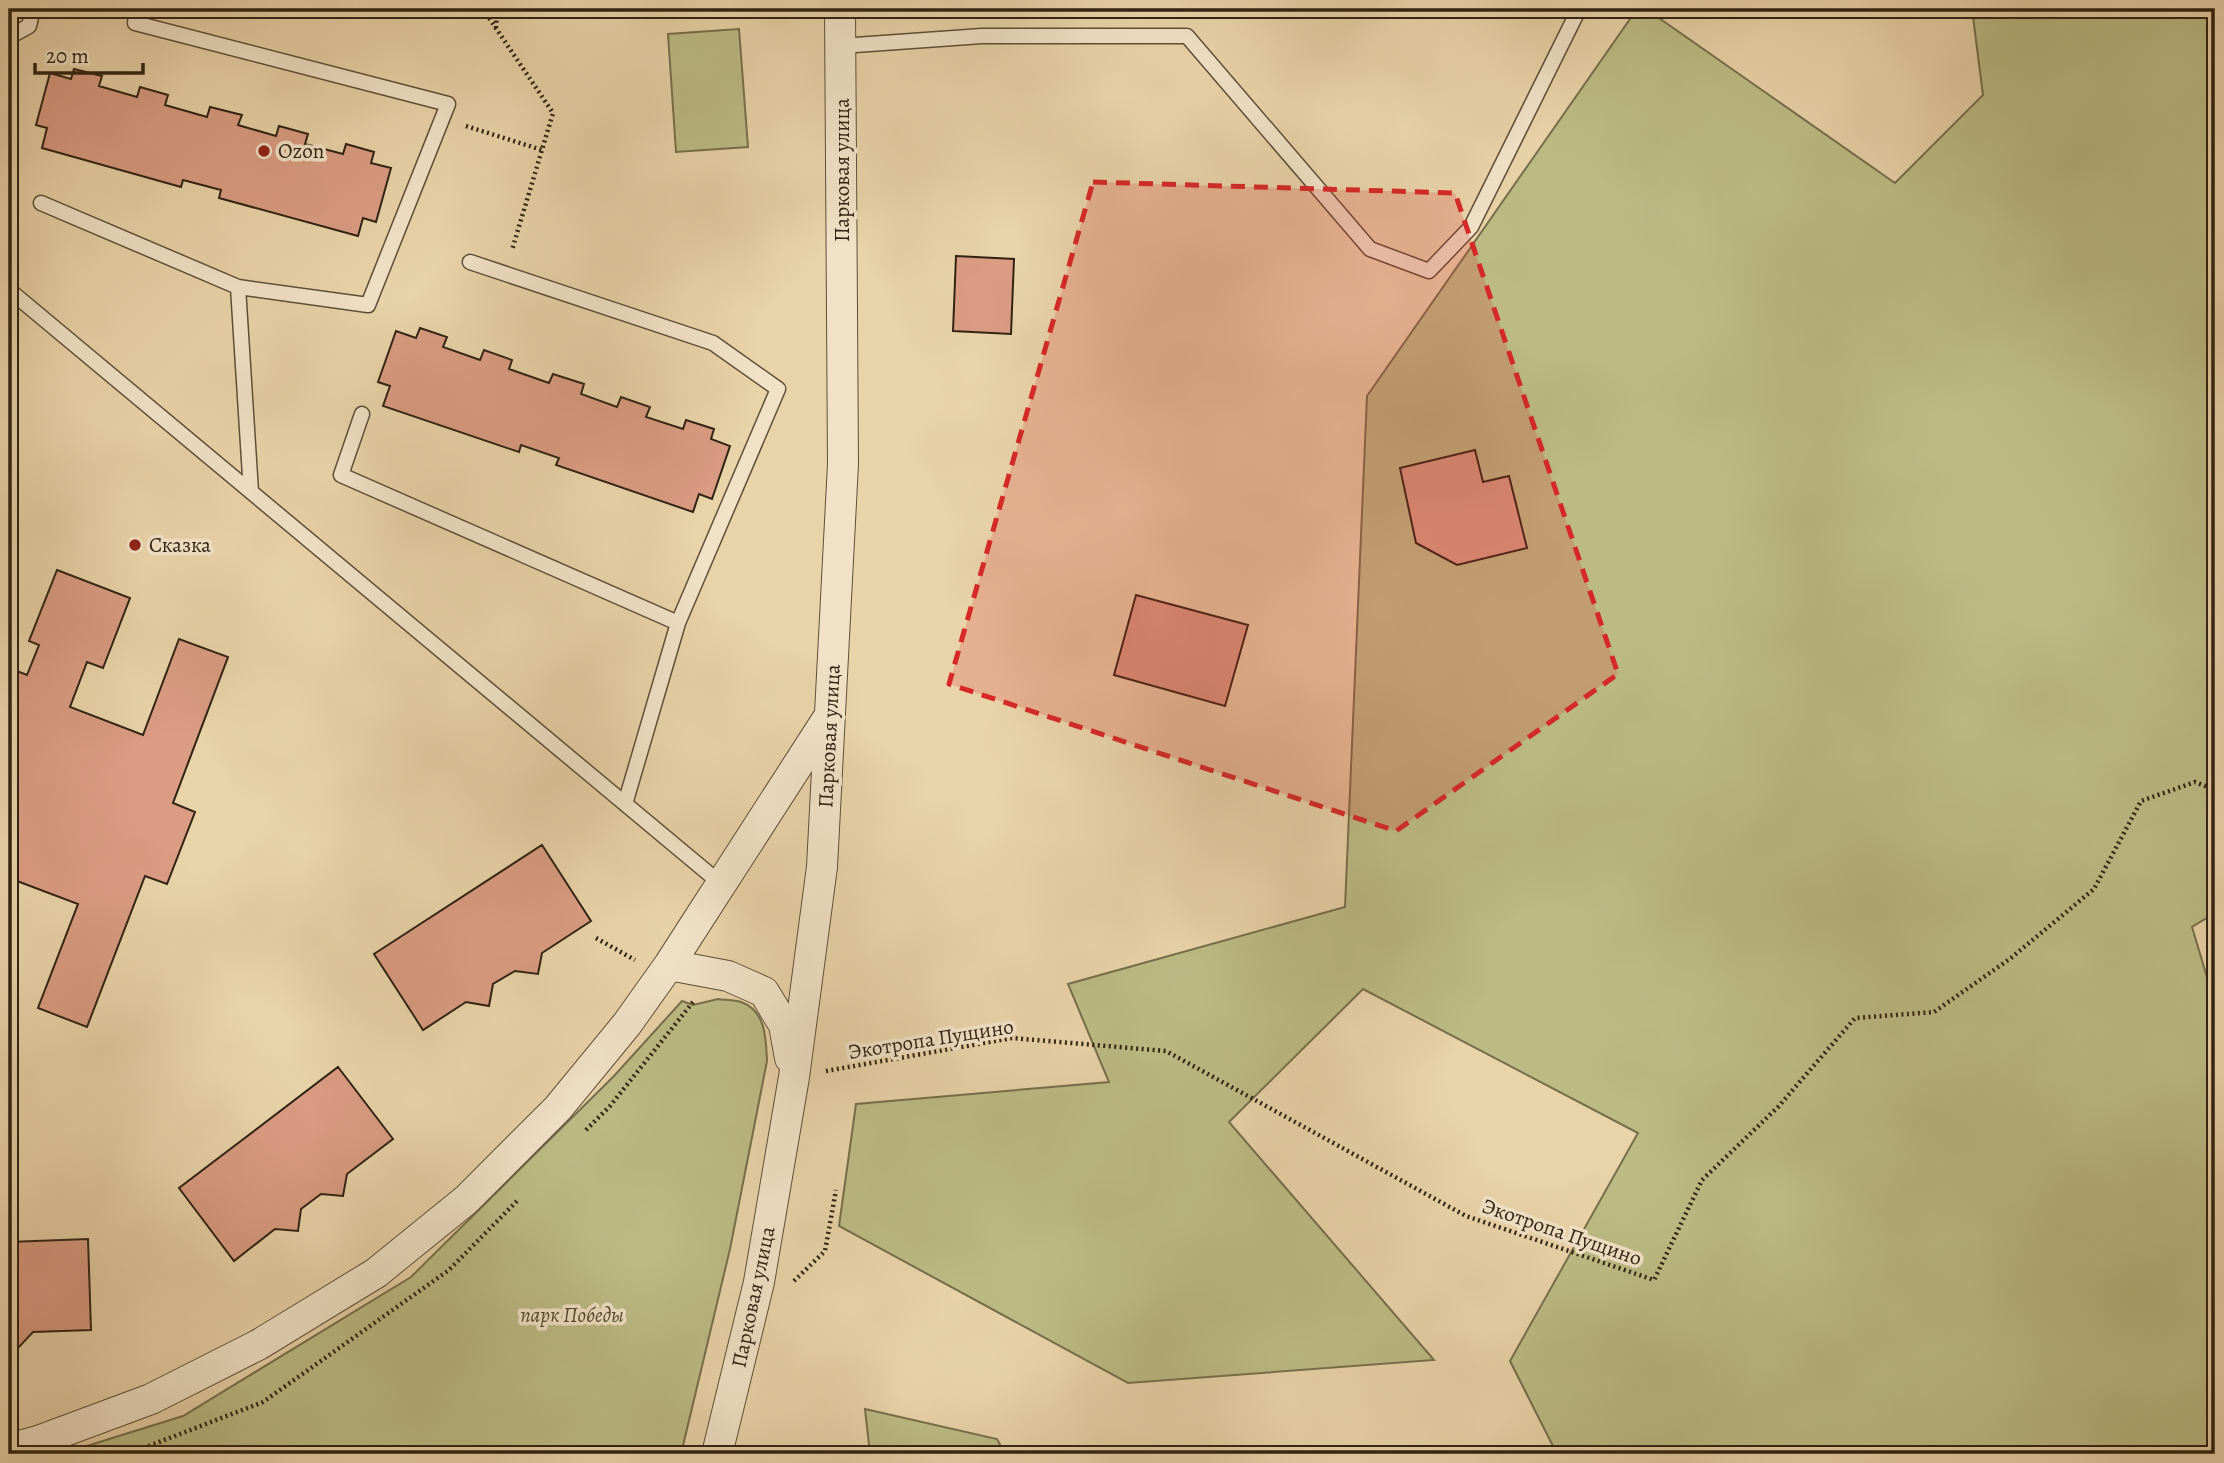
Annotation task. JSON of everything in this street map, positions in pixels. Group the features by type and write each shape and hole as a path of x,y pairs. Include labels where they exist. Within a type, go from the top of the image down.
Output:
{"street":[{"name":"Парковая улица","path":"717,1454 759,1282 794,1077 822,867 843,464 840,9"},
{"path":"9,1449 151,1399 258,1345 376,1273 466,1200 558,1108 627,1024 669,965 831,713"},
{"path":"669,965 728,976 764,992 784,1025 794,1077"}],"lane":[{"path":"9,37 29,26 33,9"},
{"path":"41,203 239,287 368,305 448,104 135,23 138,9"},
{"path":"841,46 982,36 1187,36 1370,248 1429,271 1471,227 1579,9"},
{"path":"470,262 713,342 778,389 678,623 625,804"},
{"path":"239,287 251,492"},
{"path":"9,290 720,883"},
{"path":"362,414 341,475 678,623"}],"path":[{"path":"483,9 553,113 505,273"},
{"path":"496,29 497,9"},
{"path":"1896,9 1903,9"},
{"path":"2199,9 2215,17"},
{"path":"443,118 542,150"},
{"name":"Экотропа Пущино","path":"794,1077 1012,1038 1166,1051 1466,1216 1654,1280 1702,1180 1778,1107 1855,1017 1934,1012 2011,958 2094,889 2141,801 2195,782 2215,790"},
{"path":"596,938 635,960"}],"highlighted area":[{"path":"1093,182 1455,193 1618,674 1396,831 949,684"}],"green space":[{"path":"1637,9 1646,9 1895,183 1983,95 1972,9 2215,9 2215,913 2192,927 2215,1004 2215,1454 1557,1454 1510,1361 1638,1133 1363,989 1229,1122 1434,1360 1128,1383 839,1226 856,1104 1109,1082 1068,984 1345,907 1367,396"},
{"path":"739,29 748,147 676,152 668,34"},
{"name":"парк Победы","path":"718,999 741,1002 755,1012 763,1026 767,1061 730,1249 681,1454 61,1454 183,1416 411,1277 614,1076 682,1001 693,1005"},
{"path":"865,1409 997,1439 1005,1454 870,1454"}],"building":[{"path":"74,69 102,76 99,86 137,97 140,87 168,95 165,105 207,117 210,107 242,115 238,125 276,136 279,126 308,134 305,144 343,154 346,144 374,152 371,163 391,168 376,222 363,218 358,236 219,198 221,190 183,180 181,187 42,148 47,128 36,125 50,73 71,79"},
{"path":"956,256 1014,259 1011,334 953,331"},
{"path":"420,328 447,337 443,347 480,360 484,350 512,360 509,369 549,383 553,374 584,384 581,394 617,407 621,397 650,407 646,417 683,429 686,420 714,429 711,439 730,446 712,499 699,494 693,512 556,465 559,458 521,445 519,452 383,406 390,386 378,382 396,331 416,338"},
{"path":"1475,450 1483,482 1509,476 1527,548 1457,565 1416,543 1400,468"},
{"path":"57,570 130,598 103,668 87,662 70,707 143,735 179,639 228,657 173,803 195,812 167,884 145,876 87,1027 38,1008 78,904 9,878 9,668 27,675 39,645 29,641"},
{"path":"1136,595 1248,625 1225,706 1114,675"},
{"path":"542,845 591,921 542,953 538,974 515,971 493,984 489,1006 466,1002 423,1030 374,954"},
{"path":"338,1067 393,1139 347,1174 343,1196 321,1194 301,1209 298,1231 275,1229 234,1261 179,1188"},
{"path":"88,1239 91,1330 33,1332 18,1348 9,1341 9,1242"}],"place":[{"name":"Ozon","path":"264,151"},
{"name":"Сказка","path":"135,545"}]}
